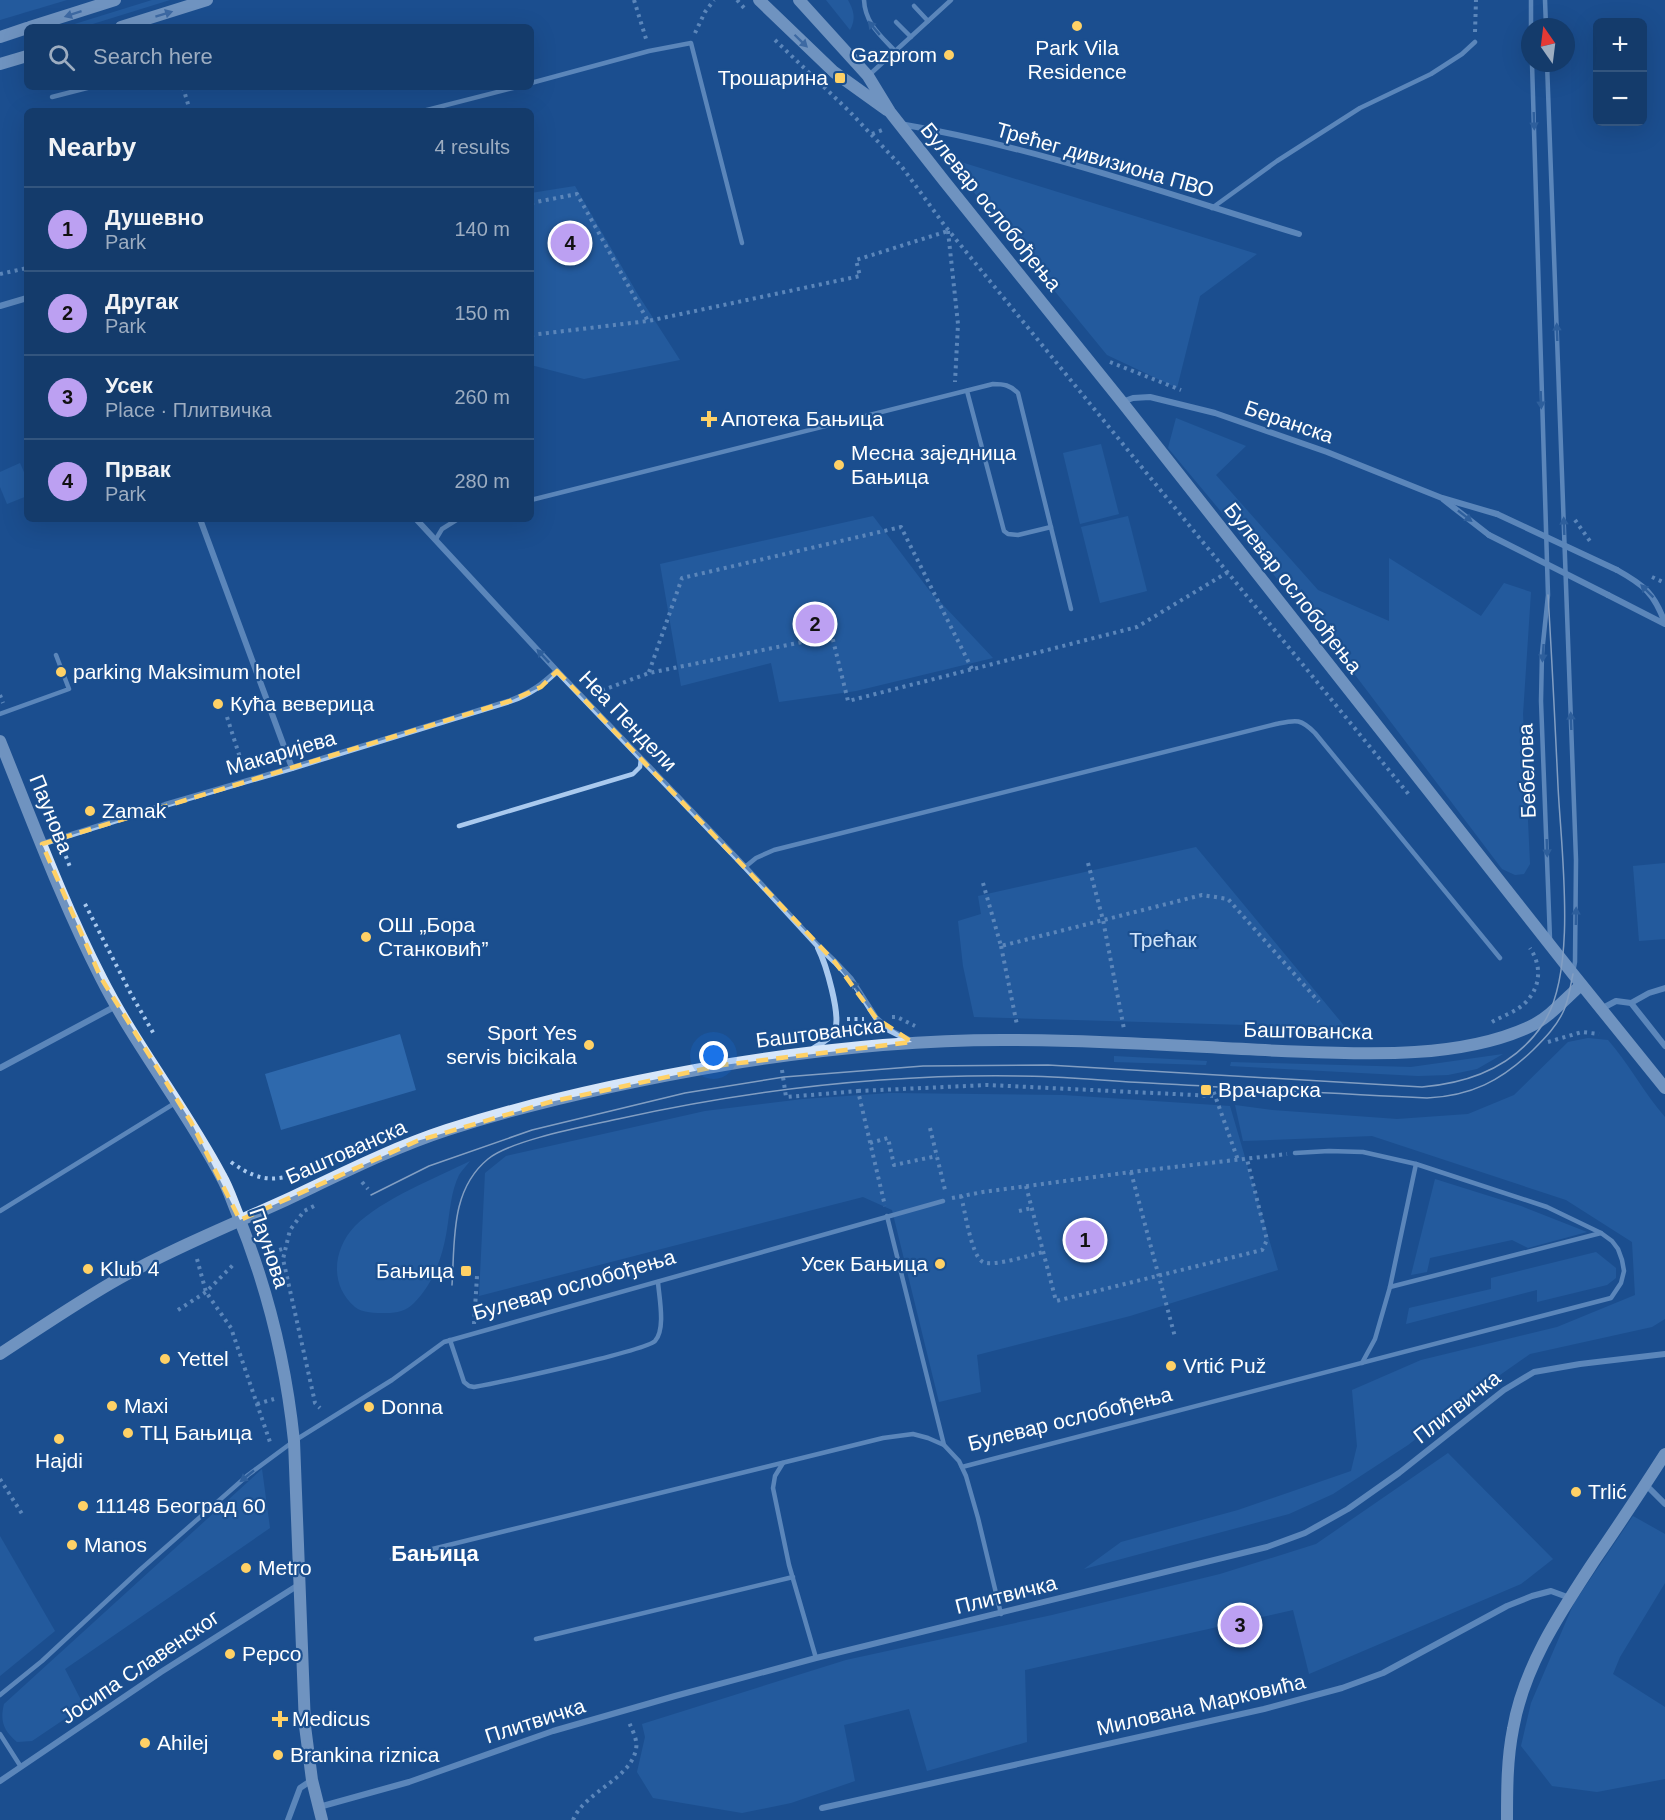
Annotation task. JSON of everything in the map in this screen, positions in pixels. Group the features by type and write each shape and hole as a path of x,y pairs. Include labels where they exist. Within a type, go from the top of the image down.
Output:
{"street":[{"path":"38,24 115,0"},
{"path":"145,23 207,0"},
{"name":"Булевар ослобођења","path":"759,0 834,72 890,112"},
{"name":"Булевар ослобођења","path":"799,0 868,76 890,112 1665,1088"},
{"path":"0,36 24,28"},
{"path":"0,64 24,57"},
{"name":"Трећег дивизиона ПВО","path":"899,123 1080,166 1299,234"},
{"path":"0,306 24,299"},
{"name":"Беранска","path":"1122,402 1133,398 1150,397 1215,414 1327,452 1442,498 1497,514 1637,581 1653,595 1665,623"},
{"name":"Беранска","path":"1442,498 1489,535 1665,623"},
{"path":"201,522 292,768"},
{"name":"Неа Пендели","path":"419,522 557,671 851,979 876,1018 889,1030 912,1042"},
{"name":"Макаријева","path":"42,844 528,694 541,687 557,671"},
{"name":"Паунова","path":"0,741 73,919 116,1005 178,1101 222,1178 261,1277 290,1396 294,1441 304,1704 312,1780 322,1820"},
{"name":"Неа Пендели","path":"799,1054 820,1045 836,1027 837,1020 832,997 817,945"},
{"name":"Баштованска","path":"0,1354 90,1295 122,1277 240,1220 384,1155 449,1130 615,1086 723,1065 912,1042 1094,1041 1318,1053 1398,1052 1466,1045 1516,1032 1542,1020 1581,985"},
{"path":"1601,1009 1616,1001 1631,1003 1649,993 1665,988"},
{"path":"1631,1003 1665,1046"},
{"path":"0,1068 116,1005"},
{"name":"Плитвичка","path":"319,1807 409,1782 553,1731 624,1710 816,1658 1267,1547 1305,1533 1348,1509 1399,1473 1504,1390 1533,1372 1665,1354"},
{"path":"1507,1820 1507,1777 1512,1730 1535,1660 1554,1622 1665,1454"},
{"path":"1645,1484 1665,1504"},
{"name":"Јосипа Славенског","path":"0,1781 161,1672 300,1583"},
{"name":"Милована Марковића","path":"822,1808 1264,1709 1323,1693 1383,1673 1507,1606 1532,1596 1551,1591 1570,1598"},
{"path":"288,1820 300,1788 312,1780"}],"lane":[{"path":"864,0 868,21 895,51"},
{"path":"1531,0 1532,18"},
{"path":"1545,0 1546,18"},
{"path":"868,76 947,1"},
{"path":"914,6 928,21"},
{"path":"896,22 911,37"},
{"path":"1212,208 1277,161 1360,108 1431,74 1462,54 1475,42"},
{"path":"534,83 649,51 691,43 742,243"},
{"name":"Бебелова","path":"1532,72 1548,595 1542,653 1541,701 1550,945"},
{"path":"1547,72 1576,849 1573,974"},
{"path":"52,97 79,90"},
{"path":"435,108 505,90"},
{"path":"534,499 993,384 1006,384 1018,393 1071,609"},
{"path":"967,391 1004,531 1018,535 1051,527"},
{"path":"436,539 442,529 453,522"},
{"path":"0,714 69,689 56,655"},
{"path":"745,867 756,858 774,850 1299,720 1306,723 1315,733 1500,958"},
{"path":"459,826 633,774 640,767 641,758"},
{"path":"0,1211 178,1101"},
{"name":"Булевар ослобођења","path":"962,1467 1611,1298 1621,1283 1624,1271 1623,1260 1612,1241 1601,1233 1547,1207 1416,1164 1363,1152 1295,1153"},
{"path":"1362,1363 1375,1339 1390,1287 1416,1164"},
{"name":"Булевар ослобођења","path":"0,1695 42,1661 141,1569 248,1475 294,1441 392,1380 444,1342 943,1201"},
{"name":"Булевар ослобођења","path":"887,1216 944,1444 962,1467 978,1518 1001,1614"},
{"path":"1390,1287 1601,1233"},
{"path":"450,1341 464,1382 474,1387 621,1353 651,1344 659,1334 658,1282"},
{"name":"Булевар ослобођења","path":"392,1559 899,1434 913,1434 944,1444"},
{"path":"783,1463 775,1476 773,1488 793,1576 816,1658"},
{"path":"536,1639 793,1576"},
{"path":"0,1734 21,1767"}],"path":[{"path":"634,0 649,51"},
{"path":"691,43 705,12 714,0"},
{"path":"1475,42 1476,0"},
{"path":"184,90 189,108"},
{"path":"872,134 902,167 945,226 1417,804"},
{"path":"534,202 577,194 648,321"},
{"path":"945,226 948,231 958,324 954,395"},
{"path":"534,335 648,321 860,276 856,260 948,231"},
{"path":"0,274 24,269"},
{"path":"1574,518 1592,545"},
{"path":"649,672 682,578 901,527 973,671"},
{"path":"583,698 649,672 832,636 848,701 973,671 1137,627 1228,572"},
{"path":"227,717 247,781"},
{"path":"62,848 73,877"},
{"path":"1088,863 1103,920 1124,1029"},
{"path":"983,884 1001,946 1018,1029"},
{"path":"1001,946 1202,895 1228,899 1319,1002"},
{"path":"81,896 160,1046"},
{"path":"1482,1026 1524,1004 1538,985 1537,958 1526,941"},
{"path":"1548,1042 1582,1032 1599,1034"},
{"path":"771,1069 782,1068 786,1097 988,1085 1215,1096 1238,1160"},
{"path":"1143,1087 1143,1092"},
{"path":"858,1091 887,1216"},
{"path":"930,1128 947,1200 1026,1186 1295,1153"},
{"path":"870,1143 888,1138 894,1165 937,1156"},
{"path":"225,1157 246,1173 279,1180 322,1164"},
{"path":"1026,1186 1056,1301 1262,1250 1268,1240 1247,1159"},
{"path":"1131,1172 1175,1337"},
{"path":"354,1186 372,1178"},
{"path":"362,1182 368,1189"},
{"path":"961,1196 975,1253 980,1260 993,1263 1043,1252"},
{"path":"320,1408 315,1403 312,1391 283,1259 290,1230 304,1211 321,1202"},
{"path":"1019,1211 1032,1208"},
{"path":"272,1251 286,1248"},
{"path":"197,1259 206,1292 231,1328 272,1448"},
{"path":"178,1310 206,1292 233,1265"},
{"path":"474,1334 477,1276"},
{"path":"302,1393 312,1391"},
{"path":"257,1404 279,1398"},
{"path":"0,1479 24,1517"},
{"path":"573,1820 585,1802 619,1776 633,1758 636,1740 624,1710"}],"highlighted area":[{"path":"557,671 835,962 876,1018 912,1042 723,1065 550,1102 417,1141 240,1220 191,1122 101,978 42,844 510,701 541,687"}],"green space":[{"path":"0,0 67,0 0,20"},
{"path":"152,0 170,0 93,24 75,24"},
{"path":"826,0 848,0 854,15 850,30"},
{"path":"945,157 1257,254 1200,296 1177,388 1107,355"},
{"path":"575,186 637,293 680,360 584,379 534,366 534,193"},
{"path":"1176,418 1246,446 1216,475 1318,590 1389,621 1389,558 1481,616 1504,583 1531,592 1523,714 1530,864 1524,874 1515,875 1502,869 1334,647 1168,448"},
{"path":"1101,444 1119,514 1080,524 1063,453"},
{"path":"20,463 24,472 24,497 7,504 0,487 0,472"},
{"path":"873,516 929,590 993,658 856,691 779,702 771,663 681,686 660,564"},
{"path":"1128,516 1147,591 1100,603 1081,527"},
{"name":"Трећак","path":"1196,847 1346,1028 974,1017 963,966 958,921 981,914 978,896"},
{"path":"1665,863 1665,939 1639,941 1633,866"},
{"path":"400,1034 416,1090 281,1130 265,1074"},
{"path":"1588,1038 1608,1040 1665,1117 1665,1319 1652,1327 1530,1354 1480,1389 1408,1445 1333,1494 1289,1514 1084,1569 1121,1542 1238,1510 1351,1471 1357,1446 1352,1390 1421,1360 1557,1327 1635,1295 1632,1242 1566,1200 1372,1136 1243,1141 1235,1105 1397,1119 1468,1114 1514,1095 1568,1042"},
{"path":"1503,1054 1477,1069 1448,1075 1418,1076 1230,1066 1231,1062 1411,1067"},
{"path":"1114,1056 1207,1061 1206,1065 1114,1062"},
{"path":"890,1093 1063,1095 1230,1106 1278,1270 1130,1316 977,1355 981,1392 939,1402 892,1210 863,1197 479,1296 485,1173 506,1156 705,1111 803,1099"},
{"path":"470,1161 456,1181 440,1259 421,1295 411,1306 398,1312 369,1312 355,1307 341,1288 337,1267 342,1245 355,1226 366,1216 410,1190"},
{"path":"1435,1179 1521,1206 1587,1232 1528,1248 1512,1240 1430,1258 1427,1272 1411,1275"},
{"path":"1596,1252 1616,1268 1616,1278 1607,1285 1537,1302 1537,1290 1406,1324 1409,1308 1491,1289 1491,1278"},
{"path":"1448,1453 1553,1559 1521,1584 1309,1674 1293,1610 1025,1670 1027,1742 927,1771 909,1709 844,1725 855,1781 791,1803 742,1813 653,1798 637,1772 645,1737 642,1724 846,1660 1052,1615 1220,1574 1316,1544"},
{"path":"262,1469 270,1528 65,1669 84,1706 32,1741 17,1742 4,1725 2,1715 4,1704"},
{"path":"1633,1516 1665,1534 1665,1583 1620,1657 1613,1674 1665,1707 1665,1779 1597,1792 1552,1786 1521,1746 1531,1703 1574,1603"},
{"path":"0,1536 55,1631 0,1676"}],"tram line":[{"path":"371,1195 429,1166 532,1130 685,1093 784,1077 923,1066 1048,1065 1422,1087 1457,1081 1490,1070 1519,1051 1543,1024 1554,1001 1561,973 1564,942 1564,875 1548,595"},
{"path":"452,1285 457,1217 467,1186 476,1172 488,1159 499,1152 550,1134 668,1109 767,1092 917,1078 1034,1076 1427,1098 1443,1097 1484,1085 1509,1070 1533,1050 1561,1016 1567,1002 1573,974"}],"place":[{"name":"Park Vila Residence","path":"1077,26"},
{"name":"Gazprom","path":"949,55"},
{"name":"Трошарина","path":"840,78"},
{"name":"Првак","path":"570,243"},
{"name":"Апотека Бањица","path":"709,419"},
{"name":"Месна заједница Бањица","path":"839,465"},
{"name":"Другак","path":"815,624"},
{"name":"parking Maksimum hotel","path":"61,672"},
{"name":"Кућа веверица","path":"218,704"},
{"name":"Zamak","path":"90,811"},
{"name":"ОШ „Бора Станковић”","path":"366,937"},
{"name":"Sport Yes servis bicikala","path":"589,1045"},
{"name":"Врачарска","path":"1206,1090"},
{"name":"Душевно","path":"1085,1240"},
{"name":"Усек Бањица","path":"940,1264"},
{"name":"Klub 4","path":"88,1269"},
{"name":"Бањица","path":"466,1271"},
{"name":"Yettel","path":"165,1359"},
{"name":"Vrtić Puž","path":"1171,1366"},
{"name":"Maxi","path":"112,1406"},
{"name":"Donna","path":"369,1407"},
{"name":"ТЦ Бањица","path":"128,1433"},
{"name":"Hajdi","path":"59,1439"},
{"name":"Trlić","path":"1576,1492"},
{"name":"11148 Београд 60","path":"83,1506"},
{"name":"Manos","path":"72,1545"},
{"name":"Metro","path":"246,1568"},
{"name":"Усек","path":"1240,1625"},
{"name":"Pepco","path":"230,1654"},
{"name":"Medicus","path":"280,1719"},
{"name":"Ahilej","path":"145,1743"},
{"name":"Brankina riznica","path":"278,1755"}],"district":[{"name":"Бањица","path":"435,1553"}]}
